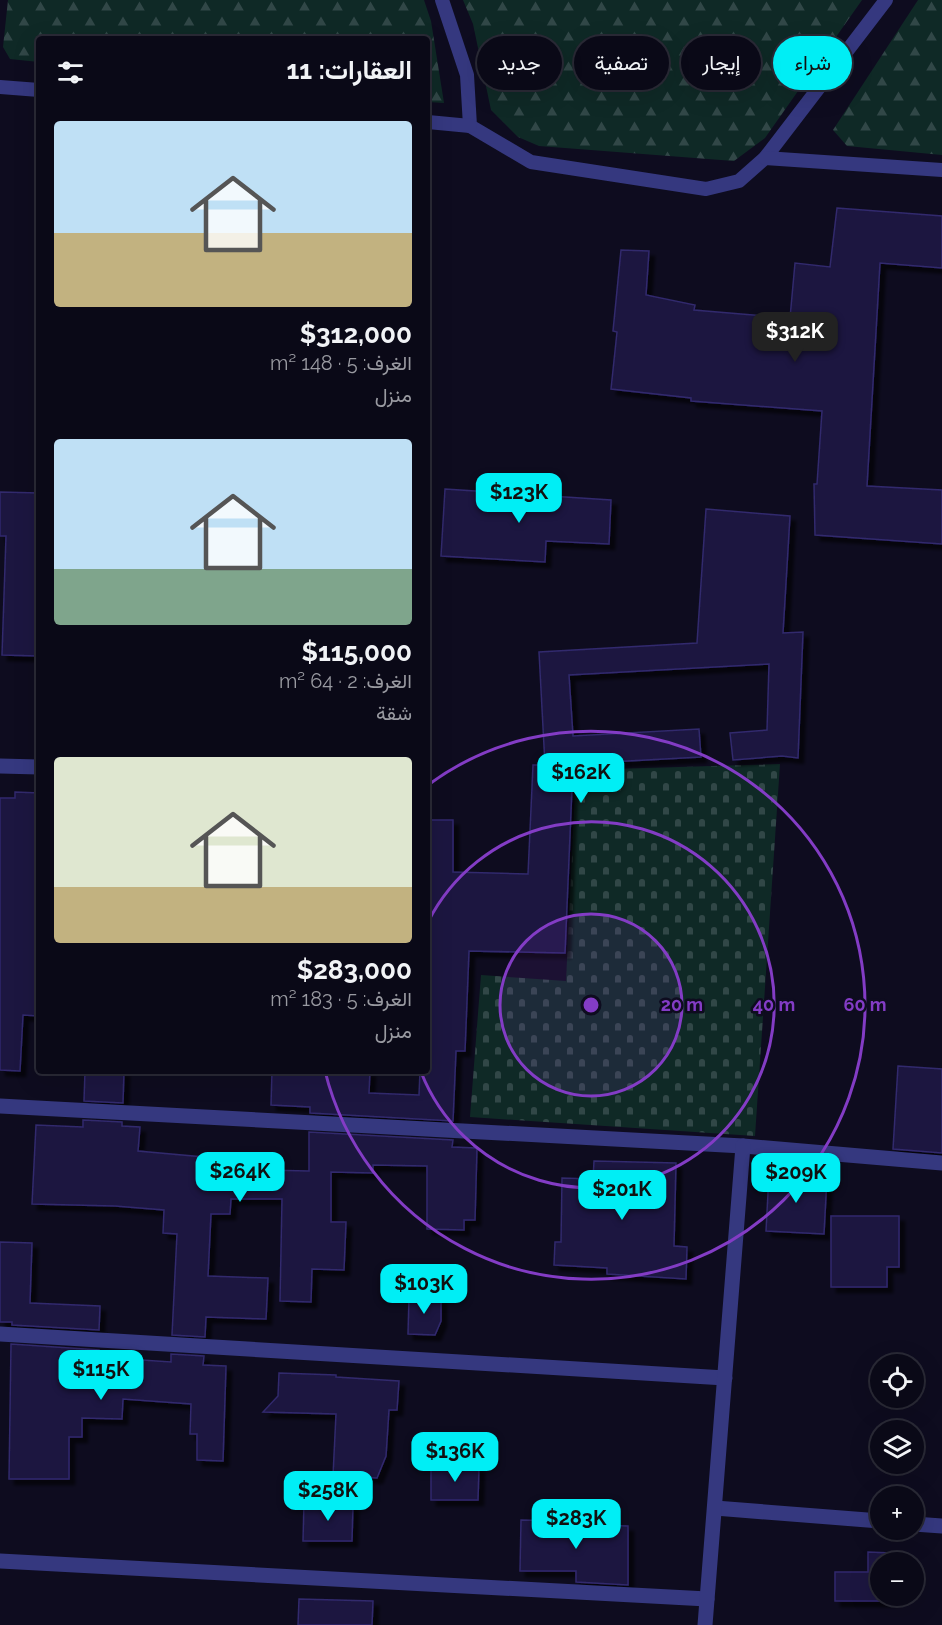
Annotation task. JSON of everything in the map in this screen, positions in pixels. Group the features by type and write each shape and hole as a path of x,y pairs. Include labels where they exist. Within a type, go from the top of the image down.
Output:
{"street":[{"path":"0,766 36,767"},
{"path":"0,1106 744,1146 942,1163"},
{"path":"705,1625 744,1146"},
{"path":"0,1334 725,1378"},
{"path":"715,1508 870,1520"},
{"path":"924,1525 942,1526"},
{"path":"0,1561 707,1599"}],"lane":[{"path":"442,0 467,75 470,126"},
{"path":"430,122 470,126 531,162 706,189 739,181 765,158 886,0"},
{"path":"0,87 36,90"},
{"path":"765,158 942,170"}],"green space":[{"path":"8,0 424,0 431,21 444,103 430,102 430,36 36,36 36,62 10,59 3,47"},
{"path":"463,0 862,0 837,36 773,36 773,90 799,90 765,138 734,161 539,146 518,137 491,110 487,90 562,90 562,36 477,36 477,43 473,24"},
{"path":"918,0 942,0 942,155 847,146 833,130"},
{"path":"780,764 755,1136 470,1117 481,975 566,981 576,770"}],"building":[{"path":"837,208 942,216 942,268 880,263 867,486 942,490 942,544 815,535 814,484 817,484 822,411 691,401 691,398 611,389 617,332 613,331 621,250 649,251 646,295 695,305 694,310 790,318 795,263 830,267"},
{"path":"445,489 611,500 609,544 546,541 545,562 441,556"},
{"path":"0,492 36,493 36,656 2,655 6,536 0,536"},
{"path":"706,509 790,516 783,633 803,632 798,758 782,756 733,760 730,733 767,730 769,664 569,675 573,736 699,729 701,757 573,764 565,953 469,951 465,1051 456,1051 453,1121 310,1113 310,1107 271,1105 272,1074 370,1074 369,1093 419,1095 420,1074 430,1074 430,820 453,820 453,872 528,874 533,765 545,765 539,652 697,643"},
{"path":"15,792 36,793 36,1016 23,1015 20,1071 0,1070 0,798 15,798"},
{"path":"898,1066 942,1069 942,1153 893,1149"},
{"path":"85,1074 124,1074 123,1103 84,1101"},
{"path":"83,1120 122,1122 122,1126 140,1127 138,1151 204,1157 203,1165 213,1166 213,1169 309,1171 309,1132 453,1140 452,1147 477,1148 475,1220 464,1220 464,1230 427,1229 427,1166 373,1165 373,1173 331,1172 331,1222 346,1222 344,1270 312,1269 311,1302 280,1301 282,1199 231,1199 230,1214 211,1214 208,1276 268,1278 266,1319 206,1317 205,1337 172,1335 177,1234 163,1233 164,1210 32,1204 36,1125 83,1127"},
{"path":"594,1161 676,1163 674,1246 687,1247 686,1279 607,1274 607,1268 554,1265 555,1242 561,1242 562,1178 593,1179"},
{"path":"769,1174 827,1177 824,1234 766,1231"},
{"path":"831,1216 899,1216 899,1267 887,1267 887,1287 831,1287"},
{"path":"0,1242 32,1243 30,1303 100,1306 99,1330 12,1325 12,1322 0,1322"},
{"path":"409,1297 441,1297 441,1321 435,1335 408,1334"},
{"path":"11,1344 99,1350 98,1357 171,1362 171,1354 204,1356 203,1365 226,1366 223,1461 197,1460 197,1434 190,1434 191,1404 123,1399 122,1419 82,1418 82,1437 69,1437 69,1479 9,1479"},
{"path":"279,1373 399,1381 397,1410 389,1410 386,1456 377,1478 333,1476 336,1414 263,1412 278,1396"},
{"path":"431,1466 479,1467 478,1500 431,1500"},
{"path":"304,1502 353,1504 352,1541 303,1541"},
{"path":"521,1520 628,1526 628,1585 576,1582 576,1571 520,1571"},
{"path":"868,1552 870,1552 870,1601 835,1601 835,1572 868,1572"},
{"path":"299,1599 373,1601 372,1625 298,1625"}]}
